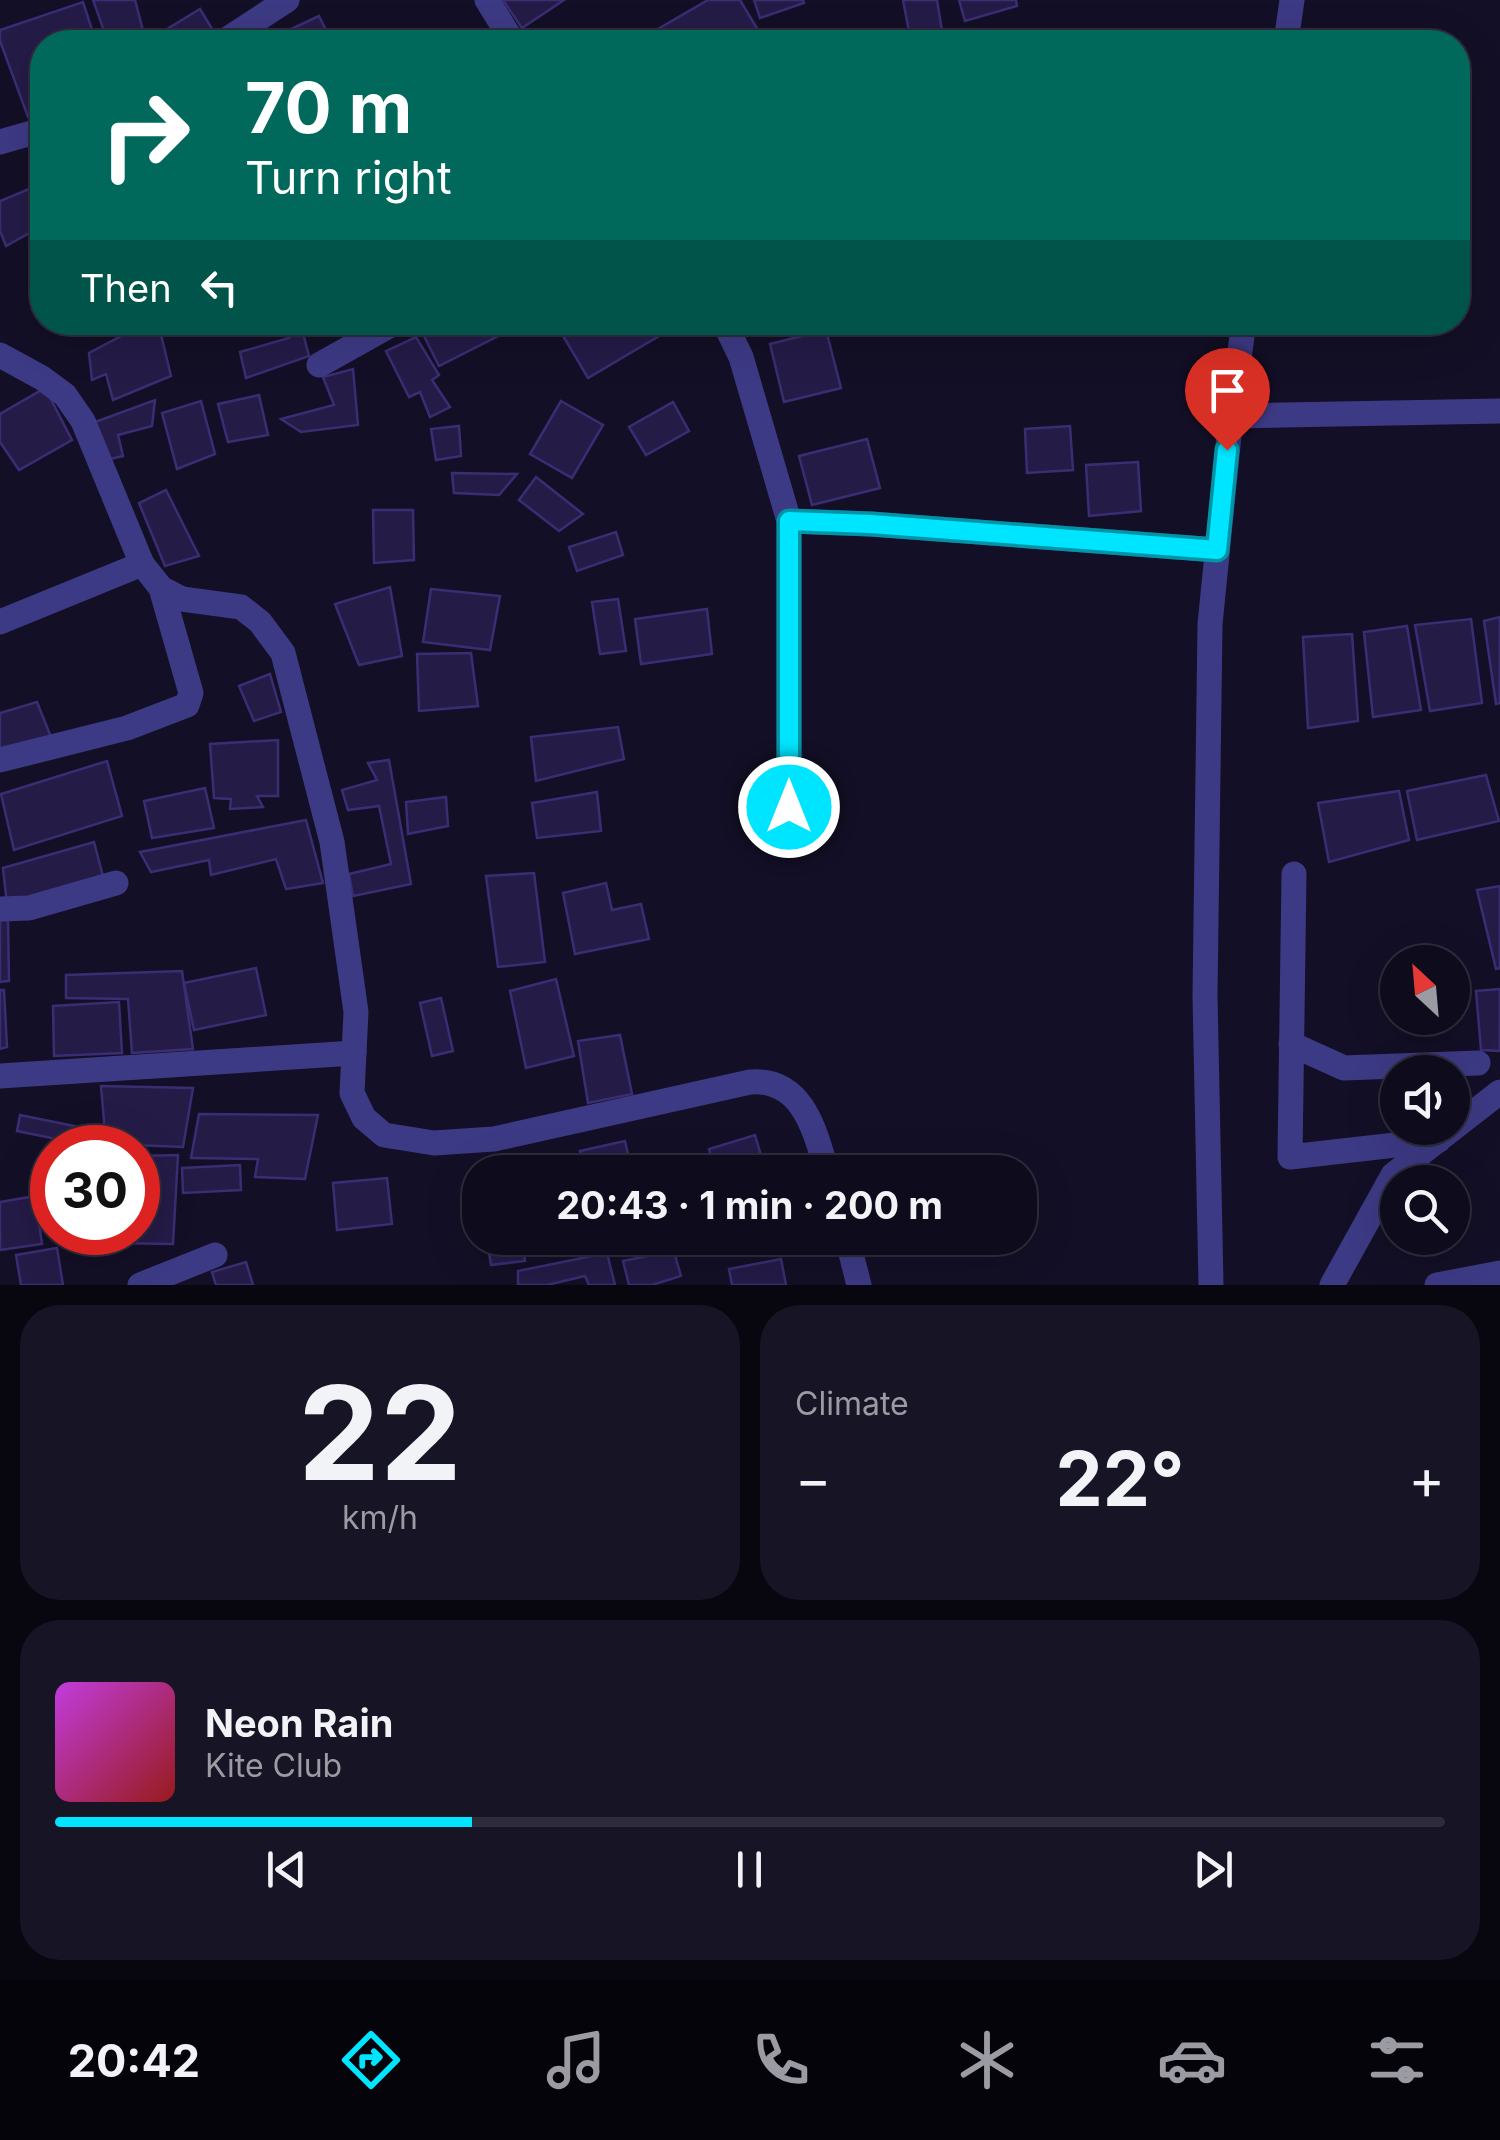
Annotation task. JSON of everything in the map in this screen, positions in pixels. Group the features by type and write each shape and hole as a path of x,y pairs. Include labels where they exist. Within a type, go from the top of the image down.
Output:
{"street":[{"path":"241,30 286,0"},
{"path":"486,0 505,30"},
{"path":"1288,30 1292,0"},
{"path":"0,142 30,133"},
{"path":"319,365 373,335"},
{"path":"731,335 742,357 789,521 789,807"},
{"path":"1211,1285 1206,996 1210,624 1230,416 1242,335"},
{"path":"0,760 127,728 186,705 191,693 161,588 142,564 84,421 65,395 42,378 4,365"},
{"path":"1230,416 1500,411"},
{"path":"789,521 1217,550"},
{"path":"0,622 142,564"},
{"path":"161,588 182,599 241,607 260,622 282,653 332,842 356,1012 352,1093 364,1118 384,1135 434,1143 494,1139 772,1080 789,1092 813,1125 822,1155"},
{"path":"1294,874 1290,1158 1397,1145"},
{"path":"0,909 29,908 116,883"},
{"path":"1291,1044 1344,1068 1478,1064"},
{"path":"0,1076 354,1052"},
{"path":"1470,1115 1500,1092"},
{"path":"1332,1285 1393,1174 1431,1145"},
{"path":"140,1285 215,1255"},
{"path":"851,1255 860,1285"},
{"path":"1437,1285 1500,1273"}],"building":[{"path":"93,0 135,0 143,30 104,30"},
{"path":"503,0 564,0 522,28"},
{"path":"708,0 740,0 758,30 659,30"},
{"path":"754,0 803,0 804,3 760,18"},
{"path":"903,0 937,0 942,30 909,30"},
{"path":"959,0 1016,0 1017,6 965,21"},
{"path":"83,2 92,30 30,30 28,117 0,41 0,30"},
{"path":"200,9 213,30 166,30"},
{"path":"319,16 326,30 289,30"},
{"path":"30,189 30,233 6,246 0,231 0,201"},
{"path":"123,335 161,335 171,376 113,400 106,374 92,380 89,353"},
{"path":"288,335 303,335 309,356 246,378 240,352 289,338"},
{"path":"424,335 500,335 439,366"},
{"path":"563,335 658,335 659,336 588,378"},
{"path":"806,335 827,335 841,388 784,402 770,344"},
{"path":"416,337 439,375 432,380 450,407 430,417 420,392 409,397 386,351"},
{"path":"353,369 358,425 301,432 281,419 334,405 323,377"},
{"path":"45,388 72,440 19,470 0,442 0,414"},
{"path":"259,395 268,435 228,442 218,404"},
{"path":"155,400 152,426 118,435 123,456 110,459 95,422"},
{"path":"201,401 215,454 177,469 162,413"},
{"path":"561,401 603,425 572,478 530,454"},
{"path":"673,402 689,431 646,455 629,427"},
{"path":"459,426 461,456 436,460 431,429"},
{"path":"1070,426 1073,470 1027,473 1025,429"},
{"path":"867,439 880,488 812,505 799,456"},
{"path":"1138,462 1141,511 1089,516 1086,465"},
{"path":"452,473 517,474 499,495 454,493"},
{"path":"536,477 583,514 559,531 519,500"},
{"path":"166,490 199,556 165,566 139,503"},
{"path":"373,510 413,510 414,560 374,563"},
{"path":"616,532 623,555 577,571 569,547"},
{"path":"390,587 402,656 359,665 335,604"},
{"path":"431,589 500,596 490,650 423,642"},
{"path":"618,599 626,651 600,654 592,602"},
{"path":"707,609 712,654 641,664 635,619"},
{"path":"1500,617 1500,703 1496,704 1484,621"},
{"path":"1471,619 1482,703 1430,711 1415,625"},
{"path":"1407,626 1421,710 1373,717 1364,632"},
{"path":"1352,634 1358,721 1308,728 1303,637"},
{"path":"471,653 478,706 419,711 417,654"},
{"path":"270,674 281,712 254,721 239,686"},
{"path":"37,702 51,737 0,756 0,713"},
{"path":"618,727 624,759 536,781 531,737"},
{"path":"278,740 278,796 257,796 263,807 230,809 231,799 214,798 210,744"},
{"path":"389,760 411,884 353,896 349,874 391,864 379,806 348,810 342,790 377,780 368,763"},
{"path":"107,761 122,816 14,850 1,794"},
{"path":"1486,775 1499,821 1417,840 1407,791"},
{"path":"205,788 214,828 152,838 144,801"},
{"path":"1399,791 1409,840 1329,862 1318,803"},
{"path":"597,792 601,831 537,838 532,803"},
{"path":"446,797 448,826 408,834 406,802"},
{"path":"306,820 323,883 286,889 276,859 211,875 209,860 151,872 140,852"},
{"path":"94,842 105,884 7,905 3,868"},
{"path":"534,873 545,962 498,967 486,876"},
{"path":"606,883 612,910 641,904 649,939 575,954 563,893"},
{"path":"1500,886 1500,968 1496,969 1477,890"},
{"path":"0,920 8,920 9,981 0,982"},
{"path":"256,968 266,1015 194,1030 184,983"},
{"path":"182,971 193,1049 132,1053 128,999 66,998 66,975"},
{"path":"556,979 574,1056 526,1068 510,991"},
{"path":"1500,989 1500,1051 1481,1050 1476,991"},
{"path":"0,990 4,990 7,1047 0,1049"},
{"path":"441,998 453,1051 432,1056 420,1003"},
{"path":"119,1002 122,1053 54,1056 53,1006"},
{"path":"620,1035 632,1094 588,1103 578,1041"},
{"path":"101,1086 193,1088 183,1147 160,1146 160,1125 104,1125"},
{"path":"199,1114 318,1115 305,1179 255,1177 258,1159 191,1158"},
{"path":"20,1115 69,1125 30,1125 30,1134 17,1131"},
{"path":"755,1135 761,1155 711,1155 709,1149"},
{"path":"625,1141 628,1155 581,1155 580,1151"},
{"path":"160,1155 178,1155 173,1244 160,1244"},
{"path":"240,1165 241,1190 183,1193 182,1168"},
{"path":"387,1178 392,1224 337,1230 333,1183"},
{"path":"30,1197 30,1246 0,1250 0,1202"},
{"path":"16,1255 58,1255 63,1285 21,1285"},
{"path":"490,1255 524,1255 525,1261 491,1265"},
{"path":"608,1255 615,1285 589,1285 585,1276 547,1285 518,1285 518,1271"},
{"path":"675,1255 681,1276 652,1285 629,1285 623,1261"},
{"path":"781,1259 786,1285 732,1285 729,1269"},
{"path":"246,1262 253,1285 216,1285 212,1272"}],"route":[{"path":"789,807 789,521 1217,550 1227,450"}]}
